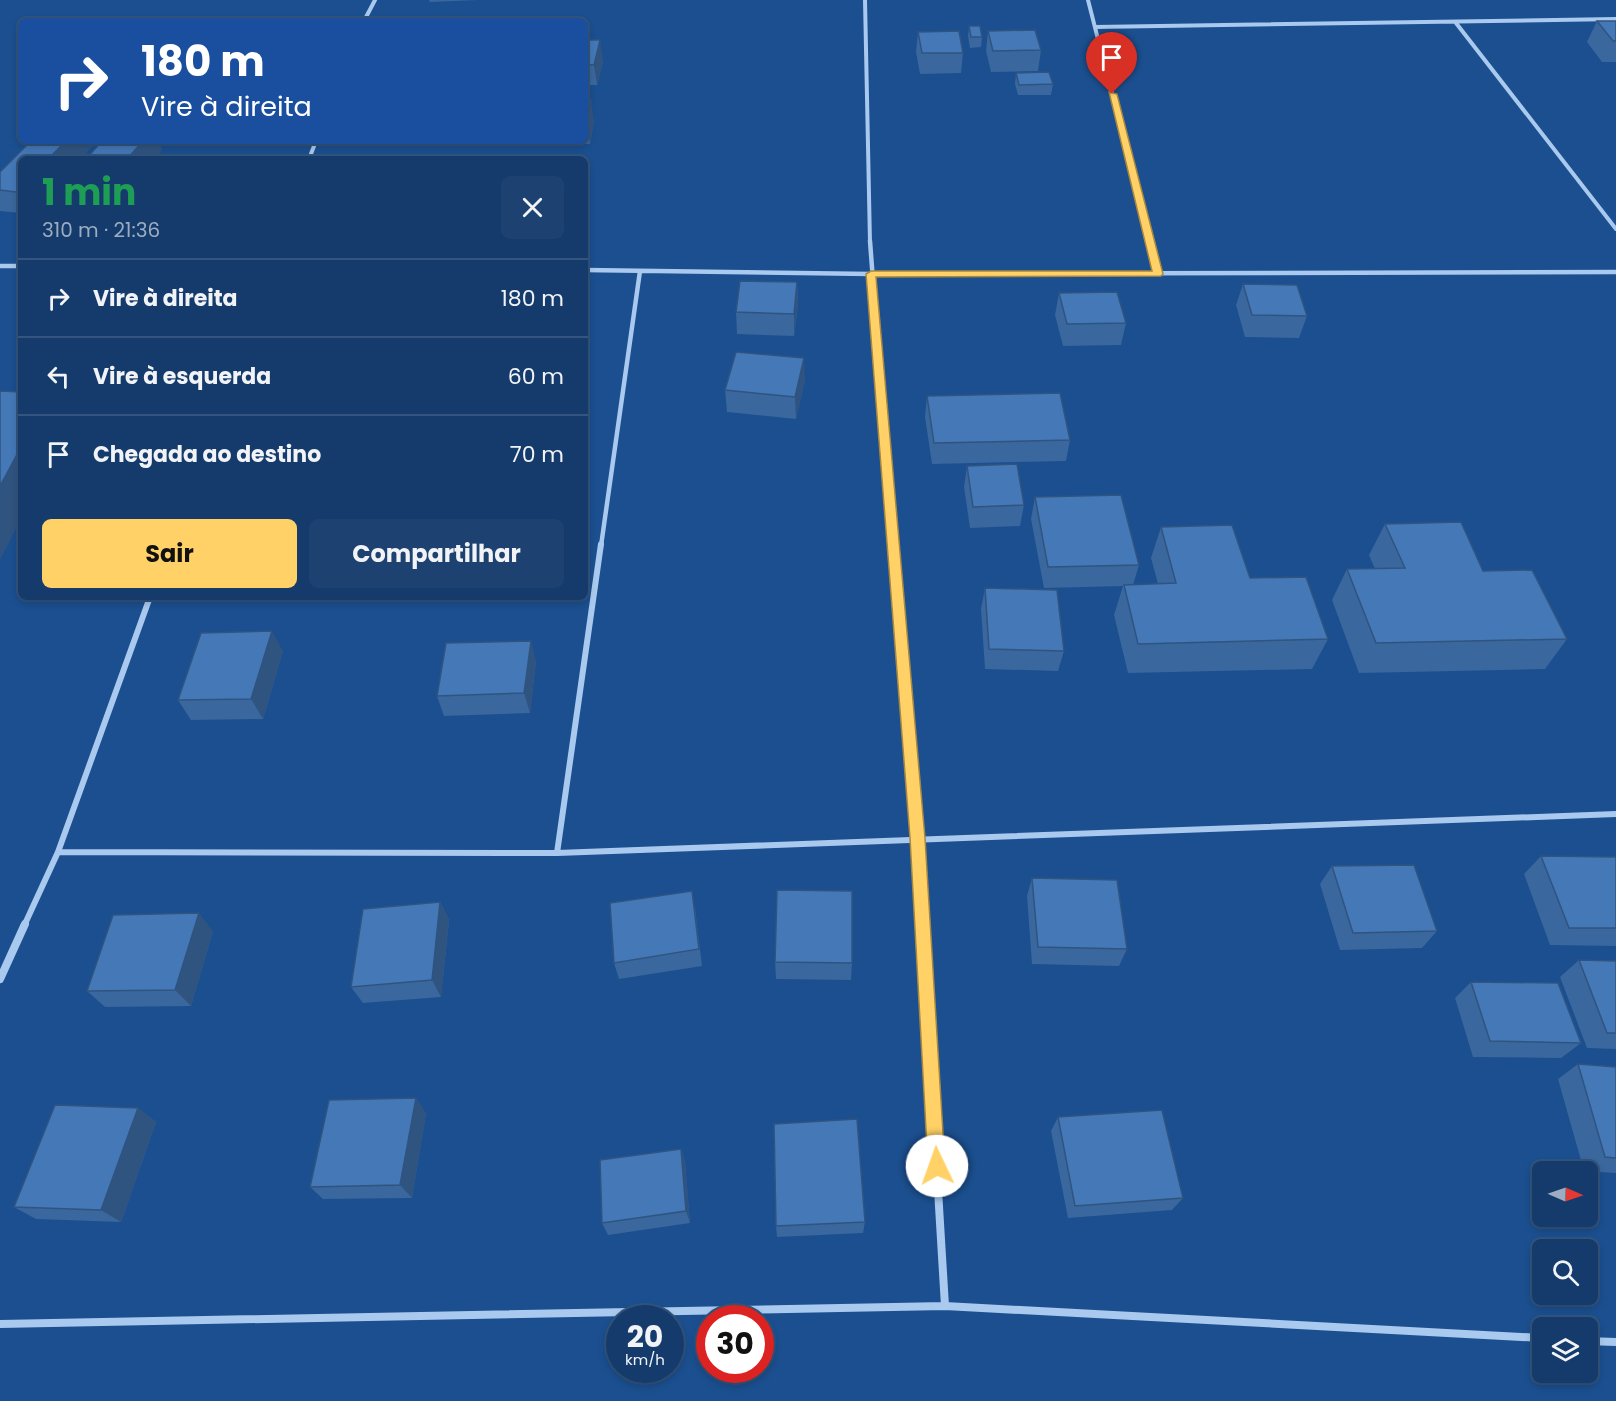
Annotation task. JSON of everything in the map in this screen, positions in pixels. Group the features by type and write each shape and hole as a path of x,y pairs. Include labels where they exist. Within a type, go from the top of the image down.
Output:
{"street":[{"path":"366,18 375,0"},
{"path":"865,0 871,274 917,838 945,1306"},
{"path":"1088,0 1158,274"},
{"path":"1095,27 1616,19"},
{"path":"1455,23 1616,229"},
{"path":"0,266 18,266"},
{"path":"588,270 871,274 1616,272"},
{"path":"556,853 640,271"},
{"path":"0,979 58,852 149,600"},
{"path":"58,852 556,853 1616,814"},
{"path":"0,1324 945,1306 1532,1337"},
{"path":"1598,1341 1616,1342"}],"building":[{"path":"1597,21 1616,21 1616,41 1613,41"},
{"path":"969,26 980,26 982,37 971,37"},
{"path":"1035,30 1041,50 993,51 988,31"},
{"path":"959,31 963,53 922,53 918,32"},
{"path":"588,40 600,40 594,65 588,64"},
{"path":"1049,72 1053,84 1019,85 1016,73"},
{"path":"588,100 591,100 588,117"},
{"path":"28,144 63,144 51,156 18,156 18,190 16,192 0,190 0,172"},
{"path":"99,144 140,144 130,156 89,156"},
{"path":"740,281 797,282 794,314 736,312"},
{"path":"1243,284 1297,285 1307,316 1252,315"},
{"path":"1117,292 1126,323 1067,324 1059,293"},
{"path":"736,352 804,358 795,397 725,390"},
{"path":"0,391 18,392 18,453 0,486"},
{"path":"1060,393 1070,440 934,443 927,396"},
{"path":"1017,464 1024,505 973,507 967,466"},
{"path":"1121,495 1139,565 1048,567 1035,497"},
{"path":"1461,522 1483,571 1532,570 1567,639 1376,643 1347,569 1405,568 1385,524"},
{"path":"1232,525 1250,578 1306,577 1328,639 1138,644 1124,585 1176,583 1161,527"},
{"path":"985,588 1057,590 1064,651 989,649"},
{"path":"272,631 251,699 178,700 201,633"},
{"path":"531,641 524,693 437,696 446,643"},
{"path":"1541,856 1616,857 1616,928 1569,928"},
{"path":"1414,865 1437,931 1353,933 1332,866"},
{"path":"1032,878 1117,880 1127,949 1038,947"},
{"path":"777,890 852,891 852,963 775,962"},
{"path":"692,891 699,949 614,963 610,903"},
{"path":"440,902 432,980 351,987 363,909"},
{"path":"199,913 175,990 87,991 113,915"},
{"path":"1579,960 1616,961 1616,1033 1607,1033"},
{"path":"1471,982 1558,983 1581,1043 1490,1041"},
{"path":"1578,1064 1616,1067 1616,1158 1605,1157"},
{"path":"416,1098 400,1185 310,1187 329,1100"},
{"path":"55,1105 138,1108 101,1210 14,1207"},
{"path":"1162,1110 1183,1198 1075,1206 1058,1117"},
{"path":"857,1119 865,1222 776,1226 774,1124"},
{"path":"681,1149 686,1211 602,1223 600,1160"}],"route":[{"path":"937,1166 917,838 871,274 1158,274 1112,94"}]}
